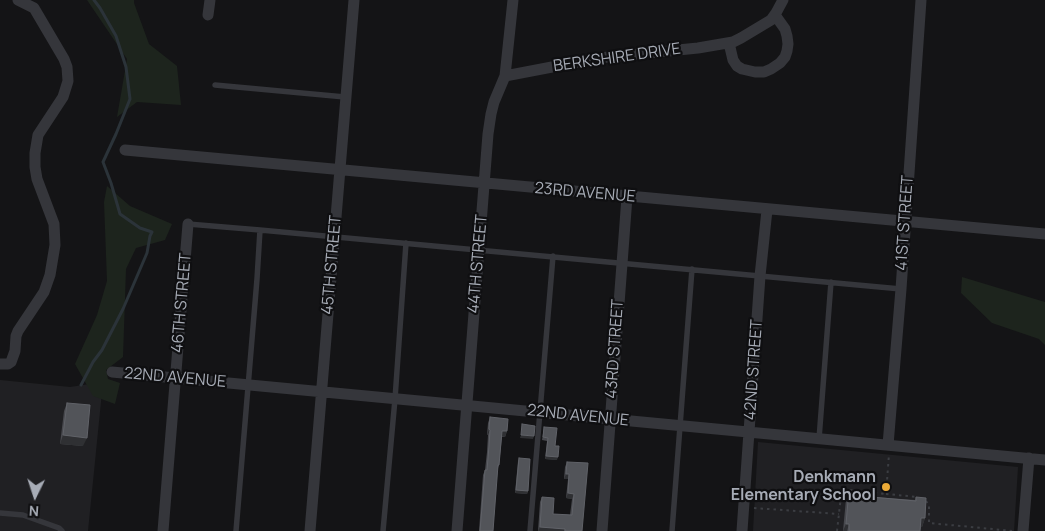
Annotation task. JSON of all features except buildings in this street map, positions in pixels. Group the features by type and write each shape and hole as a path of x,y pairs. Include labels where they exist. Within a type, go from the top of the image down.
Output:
{"street":[{"path":"0,364 11,362 15,352 18,331 44,292 52,267 55,245 54,224 37,179 35,153 38,135 63,97 68,82 67,67 64,59 34,8 18,0"},
{"path":"208,15 210,0"},
{"name":"45TH STREET","path":"310,531 354,0"},
{"name":"44TH STREET","path":"456,531 491,114 505,76 513,0"},
{"name":"BERKSHIRE DRIVE","path":"505,76 599,58 729,43 771,20 783,0"},
{"name":"41ST STREET","path":"887,445 921,0"},
{"path":"729,43 733,60 737,66 756,72 764,72 771,69 785,57 788,44 788,36 785,29 775,15"},
{"name":"23RD AVENUE","path":"125,150 1045,234"},
{"name":"43RD STREET","path":"602,531 627,197"},
{"name":"42ND STREET","path":"742,531 760,276 767,210"},
{"name":"46TH STREET","path":"163,531 188,224"},
{"name":"22ND AVENUE","path":"112,372 1045,460"},
{"path":"1024,531 1029,458"}],"lane":[{"path":"214,85 345,97"},
{"path":"188,224 900,288"},
{"path":"236,531 260,230"},
{"path":"383,531 406,243"},
{"path":"530,531 553,256"},
{"path":"672,531 692,269"},
{"path":"819,439 831,282"},
{"path":"0,513 23,515 59,528 62,531"}],"path":[{"path":"886,494 890,453 887,445"},
{"path":"837,531 841,496 847,490 924,497 929,504 929,523 1013,531"},
{"path":"744,506 839,514"}],"shaded area":[{"path":"87,0 134,0 149,44 177,66 181,105 137,102 117,117 127,59"},
{"path":"107,186 130,206 172,224 165,240 136,248 126,269 123,357 106,370 108,379 120,383 115,404 93,396 75,364 97,315 107,281 104,202"},
{"path":"962,277 1045,302 1045,345 1039,339 992,323 961,293"},
{"path":"0,380 70,387 103,382 88,531 0,531"},
{"name":"Denkmann Elementary School","path":"758,442 1018,467 1014,531 753,531"}],"waterway":[{"path":"81,385 123,309 147,253 152,232 140,228 120,214 103,162 130,99 126,67 116,36 94,0"}],"place":[{"name":"Denkmann Elementary School","path":"886,487"}]}
